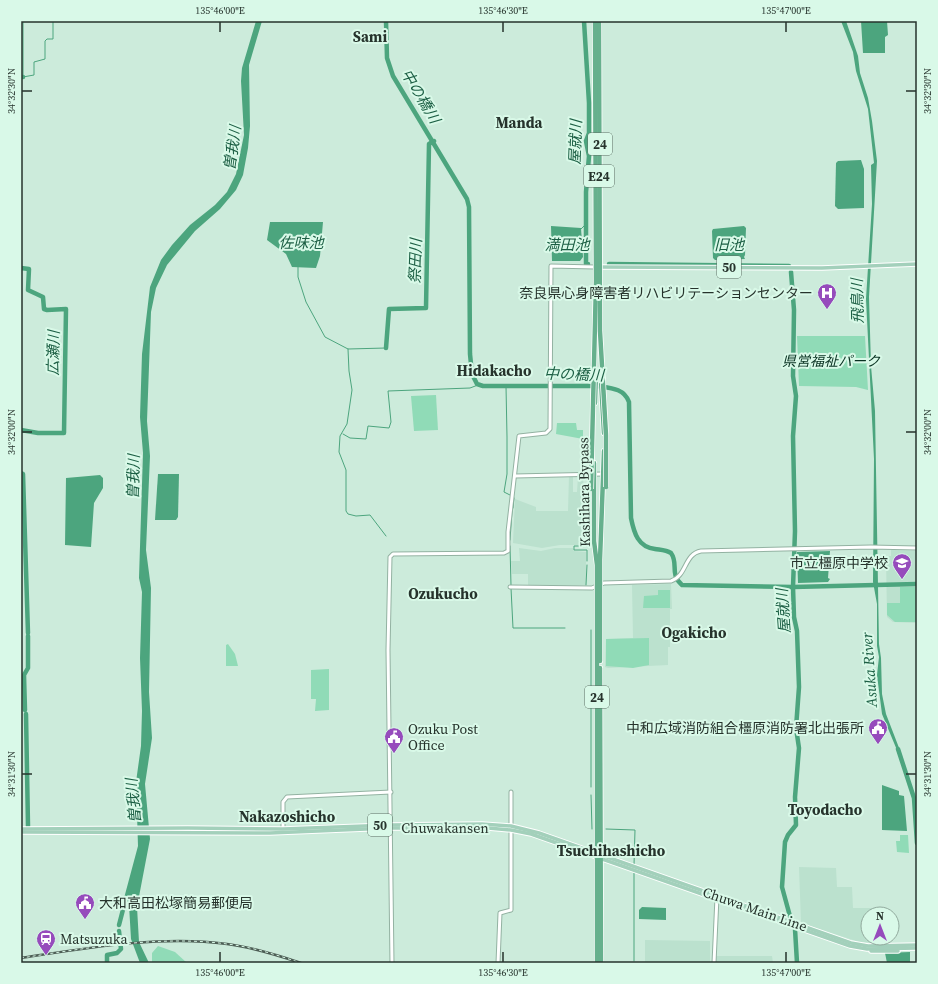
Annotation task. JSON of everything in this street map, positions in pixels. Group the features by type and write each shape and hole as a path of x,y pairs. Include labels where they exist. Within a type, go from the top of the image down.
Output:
{"highway":[{"name":"Kashihara Bypass","path":"595,21 598,267 602,279 602,314 594,475 594,541 598,585 601,963"},
{"name":"E24","path":"595,21 598,331 606,435 606,488"},
{"name":"Kashihara Bypass","path":"598,585 602,547 604,434 598,386 599,21"},
{"name":"E24","path":"591,489 598,331 599,21"},
{"name":"24","path":"602,547 606,488"},
{"name":"24","path":"591,489 594,541"},
{"name":"Kashihara Bypass","path":"597,963 599,856"}],"main road":[{"name":"50","path":"598,267 794,268 917,264"},
{"name":"Chuwakansen","path":"21,829 284,829 482,824 539,833 599,856"},
{"name":"Chuwakansen","path":"159,830 270,833 391,827"},
{"name":"Chuwakansen","path":"21,832 133,830"},
{"name":"Chuwa Main Line","path":"599,856 832,940 863,948 915,946"},
{"name":"Chuwa Main Line","path":"717,898 860,945 893,947"},
{"path":"839,939 867,944 915,946"},
{"path":"832,940 858,950 877,952 915,946"}],"street":[{"path":"392,963 388,650 390,557 393,554 508,551 509,524 519,436 546,433 550,429 551,266 598,267"},
{"path":"515,476 603,474"},
{"path":"510,587 592,588 598,585 676,579 690,557 698,552 882,547 917,548"},
{"path":"284,829 283,802 287,797 391,792"},
{"path":"498,963 500,913 511,910 511,792"},
{"path":"714,963 717,898"}],"shaded area":[{"path":"569,476 573,476 573,492 577,492 578,476 583,476 587,545 560,545 542,548 513,543 515,499 536,507 536,511 568,511"},
{"path":"519,548 541,551 555,548 573,548 574,551 586,552 586,585 528,586 528,574 512,574 511,561 520,561"},
{"name":"市立橿原中学校","path":"891,550 917,551 917,623 893,622 887,617 886,556 891,556"},
{"path":"671,584 672,609 670,609 670,647 668,647 668,665 605,667 606,639 633,638 632,585"},
{"path":"799,867 836,868 837,887 852,887 853,908 860,908 860,942 801,923"},
{"path":"645,940 710,941 710,963 645,963"},
{"path":"717,956 772,956 773,963 715,963 715,958"}],"green space":[{"name":"県営福祉パーク","path":"797,336 865,336 868,390 856,387 799,386"},
{"path":"436,395 438,430 414,431 411,396"},
{"path":"557,423 576,423 577,430 583,430 583,439 556,434"},
{"path":"900,587 917,587 917,622 895,622 887,615 887,603 900,603"},
{"path":"658,590 670,590 670,608 643,608 644,596 658,595"},
{"path":"649,638 649,665 633,668 606,666 606,639"},
{"path":"228,644 235,654 238,666 226,666 226,645"},
{"path":"329,669 329,710 315,711 316,699 311,699 311,670"},
{"path":"900,835 908,835 909,853 897,852 896,841 900,841"},
{"path":"158,946 175,952 187,963 152,963 152,953"}],"water":[{"path":"256,21 262,21 249,65 250,126 243,175 236,190 220,209 195,231 167,265 156,288 151,312 147,421 150,456 146,550 151,588 149,692 152,738 145,784 150,839 137,907 139,942 149,963 140,963 131,939 129,905 123,902 138,846 136,782 141,746 142,711 140,658 142,592 139,578 143,453 140,417 142,354 150,287 161,260 172,245 190,225 215,205 227,192 236,174 244,135 241,81 242,68"},
{"path":"841,21 846,21 858,56 860,73 868,98 877,161 869,297 871,366 875,411 879,644 882,694 886,714 901,753 899,755 882,714 877,675 879,657 877,646 877,604 873,582 874,459 866,299 872,204 871,165 874,163 868,109 856,71 853,52"},
{"path":"861,21 887,21 888,35 885,37 885,53 863,53"},
{"path":"861,160 864,169 864,208 838,209 835,206 836,163 838,161"},
{"name":"佐味池","path":"270,222 323,222 320,256 316,268 292,267 286,254 267,240"},
{"name":"満田池","path":"551,226 581,228 583,257 580,261 552,261"},
{"name":"旧池","path":"744,226 746,228 745,259 715,260 713,258 713,229"},
{"path":"158,474 179,474 178,517 176,520 155,520"},
{"path":"100,475 103,478 103,488 94,503 91,547 65,545 66,478"},
{"path":"830,551 828,578 830,579 828,582 798,583 797,552"},
{"path":"882,785 899,791 899,795 904,796 907,831 882,830"},
{"path":"642,907 666,908 666,920 639,919 639,910"},
{"path":"910,952 910,963 887,963 885,953"}],"waterway":[{"name":"広瀬川","path":"23,21 23,77 34,75 34,62 45,59 45,41 47,39 53,39 53,21"},
{"name":"中の橋川","path":"386,21 387,58 393,76 467,199 469,207 470,354 472,374 477,384 483,386 597,386 607,387 620,391 624,394 629,402 631,518 635,534 641,542 649,548 671,553 674,561 676,577 682,585 793,587 917,584"},
{"name":"屋就川","path":"584,21 589,103 589,133 586,141 589,156 586,192 586,264 588,264"},
{"name":"祭田川","path":"386,348 389,309 426,308 429,144 434,141"},
{"name":"屋就川","path":"581,229 587,223"},
{"name":"屋就川","path":"609,264 789,266"},
{"path":"298,266 298,277 306,302 325,337 348,349 386,348"},
{"name":"広瀬川","path":"21,268 29,269 28,290 43,297 44,309 66,309 64,433 38,433 21,430"},
{"name":"屋就川","path":"791,272 794,310 793,376 796,396 793,436 795,531 793,587 794,617 797,631 799,687 796,728 799,748 795,797 796,825 788,835 785,842 782,887 791,920"},
{"path":"348,349 352,390 347,424 340,436 339,452 346,470 346,511 348,514 356,516 370,515 386,536"},
{"path":"343,434 350,438 366,439 368,426 389,428 391,422 388,391 470,388 478,385"},
{"path":"506,386 507,474 504,492 510,495"},
{"name":"広瀬川","path":"21,473 23,474 28,633"},
{"path":"585,492 585,512"},
{"path":"513,508 514,498"},
{"path":"510,540 512,511"},
{"path":"586,516 587,537"},
{"path":"587,541 587,546 574,546 574,550 587,550 587,561"},
{"path":"510,546 511,585"},
{"path":"586,585 587,565"},
{"path":"511,588 513,628 565,628"},
{"path":"591,630 591,787"},
{"name":"広瀬川","path":"25,710 24,675 28,668 28,636"},
{"name":"広瀬川","path":"26,714 28,826"},
{"name":"Asuka River","path":"898,749 914,798 917,843"},
{"path":"591,795 592,829"},
{"path":"606,829 635,830 634,865"},
{"path":"634,873 634,961"},
{"path":"119,925 126,898"},
{"name":"屋就川","path":"795,929 797,963"},
{"path":"107,963 107,955 117,953 121,949 119,931"}],"railway":[{"path":"21,958 124,944 176,941 236,945 301,963"}],"place":[{"name":"奈良県心身障害者リハビリテーションセンター","path":"827,310"},
{"name":"市立橿原中学校","path":"902,580"},
{"name":"中和広域消防組合橿原消防署北出張所","path":"878,745"},
{"name":"Ozuku Post Office","path":"394,754"},
{"name":"大和高田松塚簡易郵便局","path":"85,920"},
{"name":"Matsuzuka","path":"46,956"}],"district":[{"name":"Sami","path":"370,36"},
{"name":"Manda","path":"519,122"},
{"name":"Hidakacho","path":"494,370"},
{"name":"Ozukucho","path":"443,593"},
{"name":"Ogakicho","path":"694,632"},
{"name":"Toyodacho","path":"825,809"},
{"name":"Nakazoshicho","path":"287,816"},
{"name":"Tsuchihashicho","path":"611,850"}],"water label":[{"name":"曽我川","path":"232,148"},
{"name":"飛鳥川","path":"857,301"},
{"name":"曽我川","path":"133,477"},
{"name":"曽我川","path":"133,801"}]}
